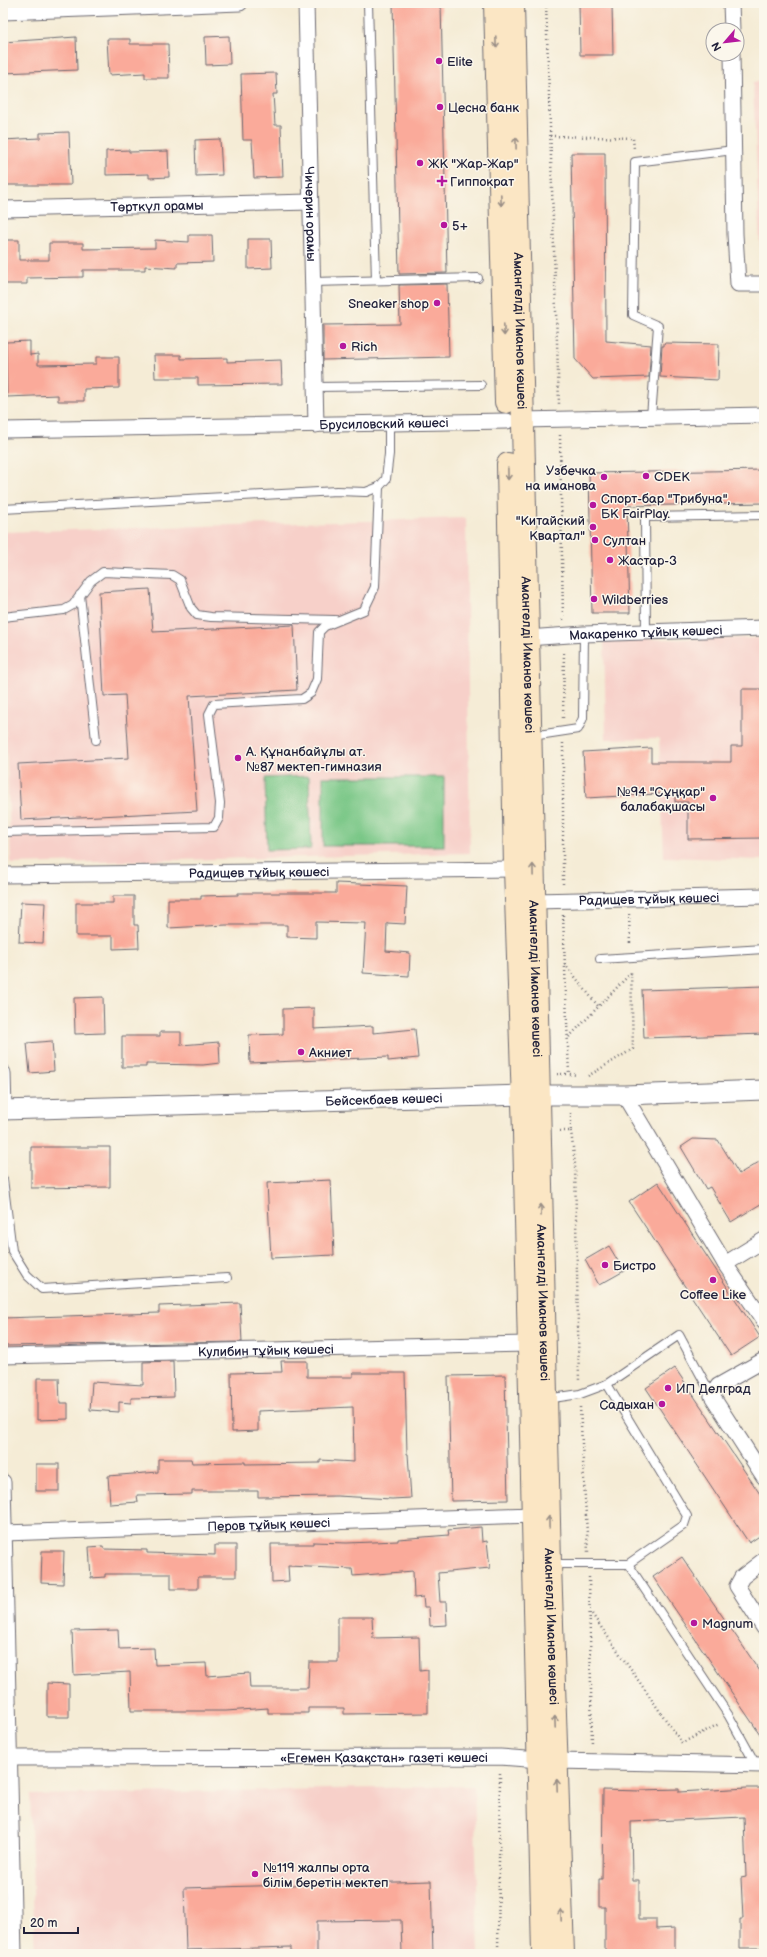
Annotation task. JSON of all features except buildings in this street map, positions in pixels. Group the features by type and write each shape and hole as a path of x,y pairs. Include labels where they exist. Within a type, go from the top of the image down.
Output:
{"main road":[{"name":"Амангелді Иманов көшесі","path":"495,3 514,420 527,638 530,736 534,901 529,1344 533,1515 548,1760 563,1954"},
{"name":"Амангелді Иманов көшесі","path":"513,3 515,869 531,1095 546,1399 550,1564 548,1760 543,1954"}],"street":[{"path":"3,12 240,3"},
{"name":"Чичерин орамы","path":"306,3 316,425"},
{"path":"731,3 732,22"},
{"path":"732,62 735,234 738,284 764,284"},
{"name":"Төрткүл орамы","path":"3,209 310,202"},
{"name":"Брусиловский көшесі","path":"3,430 764,415"},
{"name":"Макаренко тұйық көшесі","path":"527,638 584,634 764,628"},
{"name":"Радищев тұйық көшесі","path":"3,875 515,869"},
{"name":"Радищев тұйық көшесі","path":"534,901 764,896"},
{"path":"3,1073 4,1110"},
{"name":"Бейсекбаев көшесі","path":"4,1110 531,1095 624,1096 764,1090"},
{"path":"624,1096 725,1264 764,1321"},
{"path":"725,1264 764,1240"},
{"name":"Кулибин тұйық көшесі","path":"3,1356 529,1344"},
{"path":"764,1360 718,1386 712,1396 764,1477"},
{"path":"3,1482 7,1758 14,1954"},
{"name":"Перов тұйық көшесі","path":"4,1533 533,1515"},
{"path":"764,1560 742,1577 737,1586 764,1628"},
{"name":"«Егемен Қазақстан» газеті көшесі","path":"7,1758 500,1757 548,1760 760,1765"}],"lane":[{"path":"368,3 376,280"},
{"path":"651,418 658,326 633,315 635,162 734,150"},
{"path":"312,282 478,278"},
{"path":"315,386 481,385"},
{"path":"3,509 337,491 366,492 379,487 386,479 389,423"},
{"path":"3,832 214,827 219,818 220,803 209,714 214,704 302,699 311,693 317,679 319,632 325,626 364,610 375,587 379,487"},
{"path":"646,633 644,517 764,515"},
{"path":"3,617 64,610 72,605 91,581 103,572 172,576 180,580 191,608 197,616 211,618 340,620"},
{"path":"80,595 96,740"},
{"path":"530,736 578,729 584,718 584,634"},
{"path":"600,959 764,948"},
{"path":"3,1179 12,1251 27,1275 42,1289 227,1278"},
{"path":"546,1399 580,1394 607,1384 679,1335 712,1396"},
{"path":"550,1564 628,1564 684,1525 687,1516 607,1384"},
{"path":"628,1564 760,1765"}],"path":[{"path":"550,136 633,138 635,162"},
{"path":"565,964 598,1006"},
{"path":"568,1037 631,972"},
{"path":"571,1130 575,1164 580,1394 591,1614 592,1761"},
{"path":"591,1614 682,1742 718,1725 729,1716"},
{"path":"498,1954 500,1757"}],"shaded area":[{"path":"764,81 764,247 760,248 753,82"},
{"name":"А. Құнанбайұлы ат. №87 мектеп-гимназия","path":"466,518 470,853 11,864 3,663 3,532"},
{"name":"№94 \"Сұңқар\" балабақшасы","path":"764,638 764,860 664,857 659,738 606,739 604,640"},
{"name":"№119 жалпы орта білім беретін мектеп","path":"474,1786 479,1954 35,1954 30,1795"}],"green space":[{"path":"309,776 311,849 267,850 265,778"},
{"path":"323,777 444,777 444,846 323,846"}],"place":[{"name":"Elite","path":"439,61"},
{"name":"Цесна банк","path":"440,107"},
{"name":"ЖК \"Жар-Жар\"","path":"420,163"},
{"name":"Гиппократ","path":"442,181"},
{"name":"5+","path":"444,225"},
{"name":"Sneaker shop","path":"437,303"},
{"name":"Rich","path":"343,346"},
{"name":"CDEK","path":"646,476"},
{"name":"Узбечка на иманова","path":"604,477"},
{"name":"Спорт-бар \"Трибуна\", БК FairPlay.","path":"593,505"},
{"name":"\"Китайский Квартал\"","path":"593,527"},
{"name":"Султан","path":"595,540"},
{"name":"Жастар-3","path":"610,560"},
{"name":"Wildberries","path":"594,599"},
{"name":"А. Құнанбайұлы ат. №87 мектеп-гимназия","path":"238,758"},
{"name":"№94 \"Сұңқар\" балабақшасы","path":"713,798"},
{"name":"Акниет","path":"301,1052"},
{"name":"Бистро","path":"605,1265"},
{"name":"Coffee Like","path":"713,1280"},
{"name":"ИП Делград","path":"668,1388"},
{"name":"Садыхан","path":"662,1404"},
{"name":"Magnum","path":"694,1623"},
{"name":"№119 жалпы орта білім беретін мектеп","path":"255,1874"}]}
